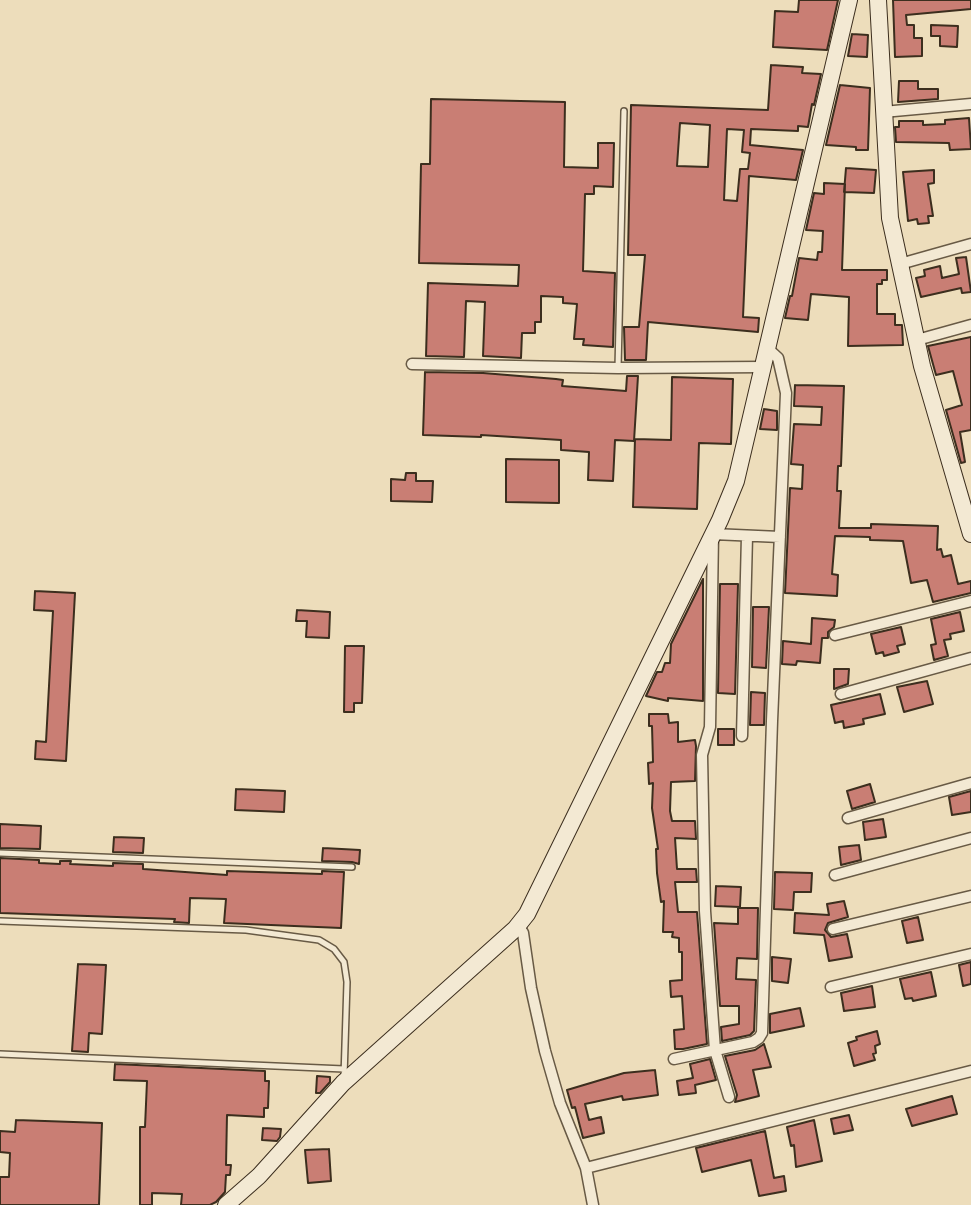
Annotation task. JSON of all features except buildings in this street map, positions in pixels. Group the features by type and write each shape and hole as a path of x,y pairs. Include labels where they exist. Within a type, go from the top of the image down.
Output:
{"street":[{"path":"226,1205 258,1176 344,1076 519,926 532,906 713,534 736,481 849,0"},
{"path":"878,0 888,207 916,340 971,534"},
{"path":"883,112 971,104"},
{"path":"900,264 971,244"},
{"path":"916,340 971,325"},
{"path":"674,1059 753,1042 760,1038 762,1033 786,393 778,358 767,348"},
{"path":"412,364 618,368 763,367"},
{"path":"713,534 780,537"},
{"path":"713,534 710,727 702,755 705,911 715,1050 729,1097"},
{"path":"742,736 747,536"},
{"path":"835,635 971,601"},
{"path":"841,694 971,658"},
{"path":"848,818 971,783"},
{"path":"835,874 971,838"},
{"path":"833,929 971,896"},
{"path":"519,926 523,933 531,988 545,1051 560,1103 586,1168 593,1205"},
{"path":"831,987 971,954"},
{"path":"586,1168 971,1071"}],"lane":[{"path":"618,368 624,111"},
{"path":"0,853 352,867"},
{"path":"0,921 246,930 319,940 334,949 344,962 347,982 344,1076 0,1054"}]}
